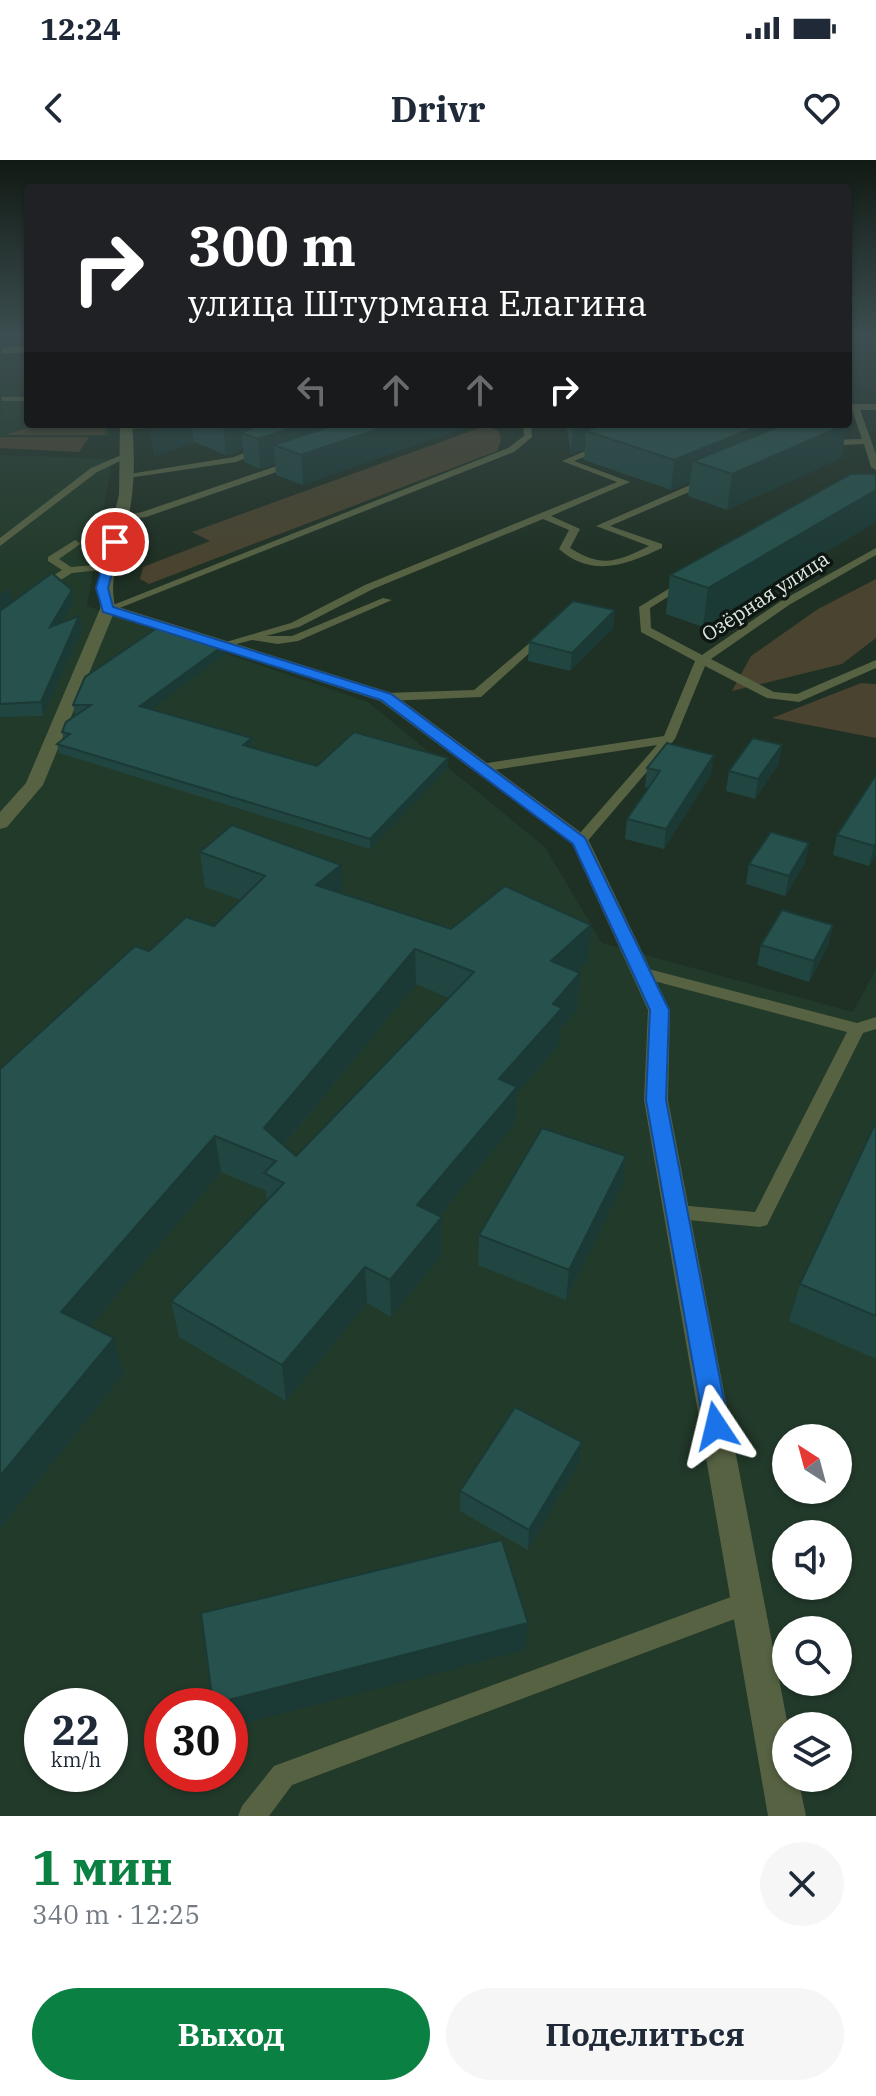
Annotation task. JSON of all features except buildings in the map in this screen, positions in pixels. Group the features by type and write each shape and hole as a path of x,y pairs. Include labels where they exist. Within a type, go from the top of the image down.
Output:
{"street":[{"path":"0,823 34,785 108,609 102,588 122,517 129,455 126,428"},
{"path":"108,609 236,641 386,697 580,841 659,1010 656,1100 787,1816"}],"lane":[{"path":"855,413 876,467"},
{"path":"108,609 511,450 528,437 527,428"},
{"path":"128,475 236,459 278,441"},
{"path":"809,444 868,441"},
{"path":"236,641 295,625 369,587 625,482 566,461 608,445"},
{"path":"0,543 94,470 129,455"},
{"path":"122,517 143,515 312,457"},
{"path":"544,516 575,529 564,549 581,561 613,567 658,546 601,526 711,479"},
{"path":"69,570 52,559 75,543"},
{"name":"Озёрная улица","path":"580,841 669,739 701,661 785,603 876,552"},
{"path":"34,593 69,570 107,567"},
{"path":"692,579 644,607 645,630 771,695 799,698 876,664"},
{"path":"236,641 294,639 387,600"},
{"path":"386,697 477,694 554,624"},
{"path":"481,768 669,739"},
{"path":"641,972 857,1029 876,1023"},
{"path":"678,1212 760,1220 857,1029"},
{"path":"252,1816 283,1775 747,1603"}],"shaded area":[{"path":"0,413 24,413 24,428 109,428 109,436 0,436"},
{"path":"27,428 106,428 105,435 5,435"},
{"path":"479,428 499,431 501,440 497,451 149,584 140,579 143,567 210,541 192,532"},
{"path":"0,437 89,437 79,452 0,448"},
{"path":"0,455 112,459 87,606 368,702 545,847 602,943 853,1012 876,969 876,1816 0,1816"},
{"path":"876,579 876,638 842,664 732,691 751,656 818,609"},
{"path":"861,683 876,684 876,738 772,718"}],"route":[{"path":"115,542 102,588 108,609 386,697 580,841 659,1010 656,1100 716,1426"}]}
